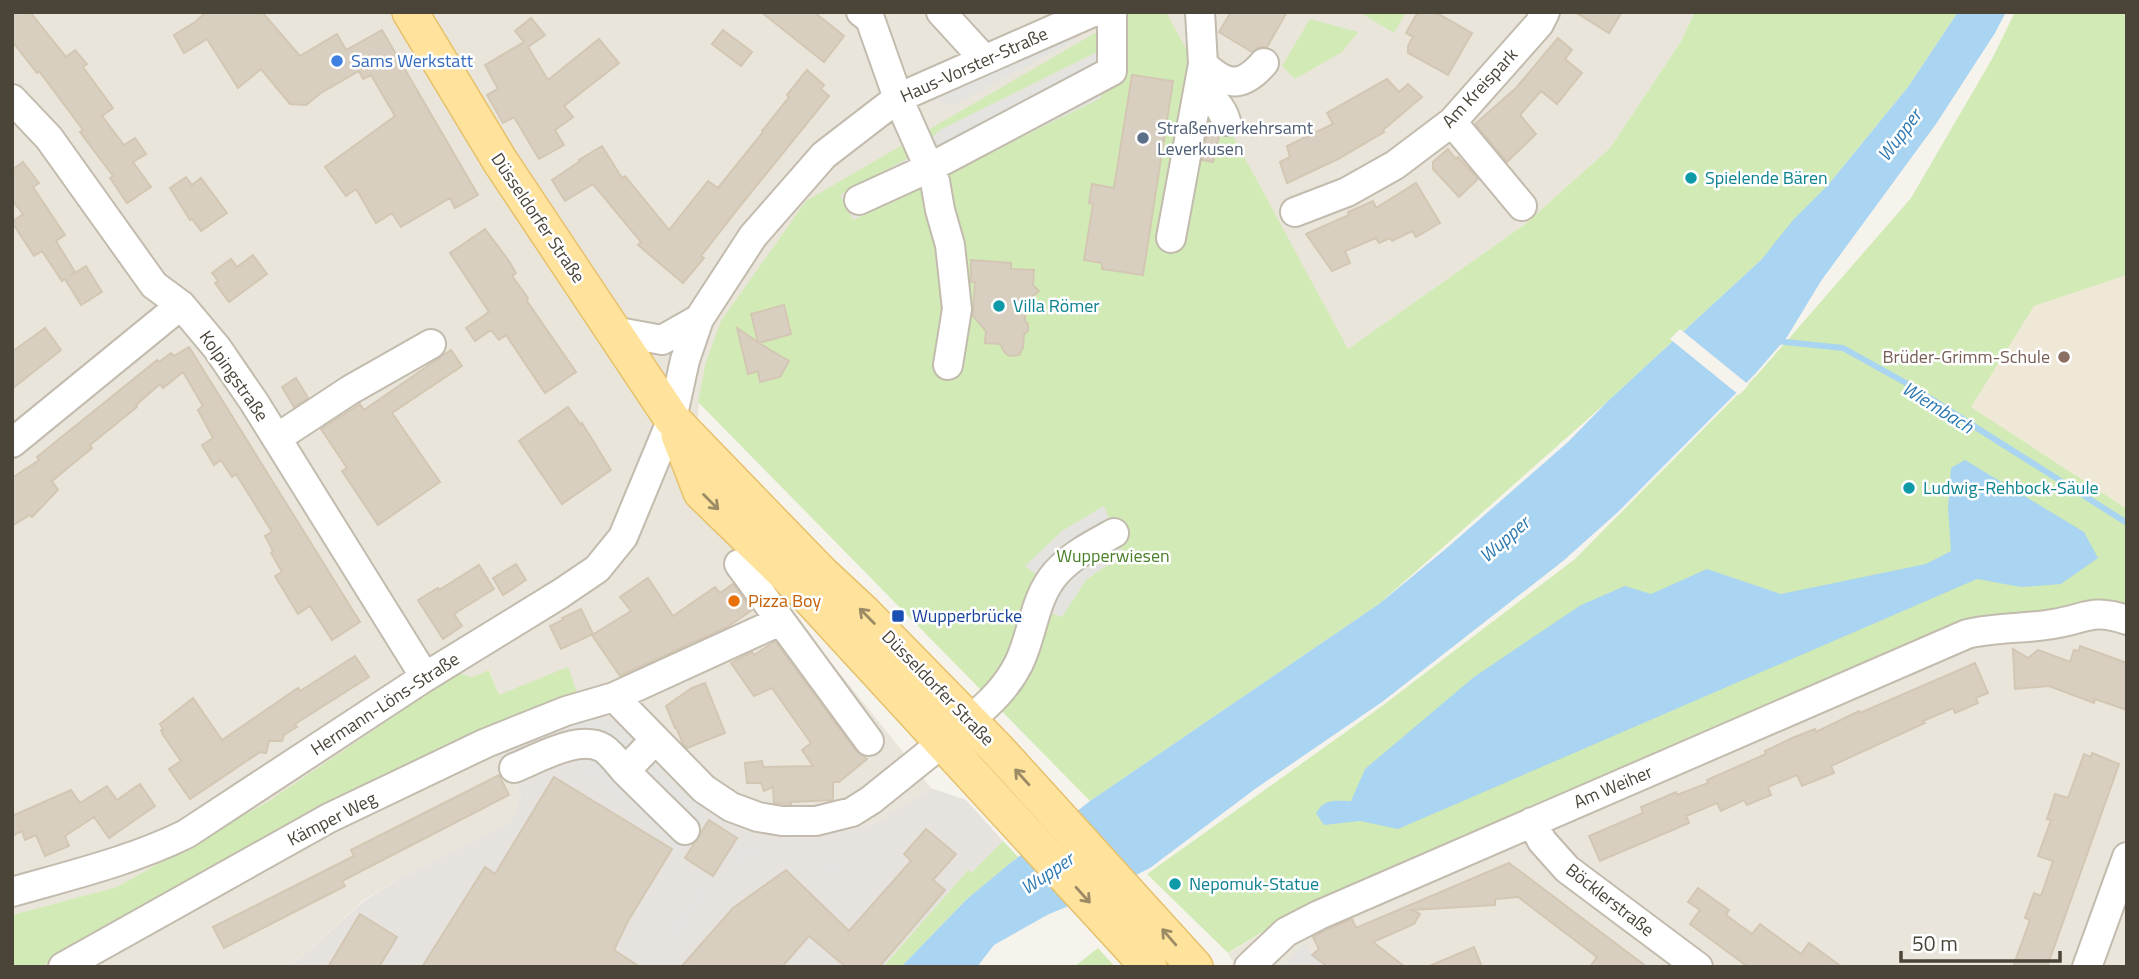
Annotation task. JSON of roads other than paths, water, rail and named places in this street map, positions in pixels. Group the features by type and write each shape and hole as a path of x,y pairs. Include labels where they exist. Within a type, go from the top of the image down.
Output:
{"main road":[{"name":"Düsseldorfer Straße","path":"410,12 500,162 672,419 821,573 970,720 1116,932 1149,967"},
{"name":"Düsseldorfer Straße","path":"672,419 701,492 806,594 942,743 1034,815 1143,908 1195,967"},
{"path":"942,743 970,720"}],"street":[{"path":"941,12 984,59"},
{"name":"Haus-Vorster-Straße","path":"672,419 685,360 699,319 753,236 824,155 898,98 1093,12"},
{"path":"859,200 929,168 1112,71 1112,12"},
{"path":"1171,238 1200,77 1199,12"},
{"name":"Am Kreispark","path":"1295,212 1347,192 1395,165 1452,122 1538,24 1545,12"},
{"path":"873,14 898,98 935,181 950,245 957,309 948,365"},
{"path":"1200,77 1235,81 1251,78 1264,63"},
{"path":"1200,77 1222,110 1226,121"},
{"name":"Kolpingstraße","path":"12,99 49,138 154,285 181,305 217,348 425,677"},
{"path":"1452,122 1522,206"},
{"path":"12,443 181,305"},
{"name":"Haus-Vorster-Straße","path":"613,331 662,340 699,319"},
{"path":"276,438 350,390 431,344"},
{"name":"Hermann-Löns-Straße","path":"12,892 107,865 162,846 186,834 425,677 597,569 623,537 672,419"},
{"path":"970,720 1003,690 1020,661 1034,614 1055,574 1079,553 1114,533"},
{"path":"739,564 869,741"},
{"name":"Am Weiher","path":"1249,967 1286,932 1319,915 1967,634 1989,629 2054,624 2090,614 2106,614 2127,620"},
{"name":"Kämper Weg","path":"63,967 329,818 486,743 566,711 614,697 780,621"},
{"path":"614,697 704,789 731,807 758,817 782,821 816,821 852,812 942,743"},
{"path":"625,771 655,740"},
{"path":"514,768 575,744 588,743 603,748 685,830"},
{"name":"Böcklerstraße","path":"1532,822 1542,841 1567,869 1698,967"},
{"path":"2087,967 2127,857"}],"water":[{"name":"Wupper","path":"1958,12 2006,12 1936,124 1821,281 1787,337 1755,374 1618,512 1563,561 1382,702 1255,789 1150,868 1099,894 1049,914 994,945 977,967 901,967 967,899 1008,865 1090,801 1379,604 1568,442 1608,401 1762,259 1793,220 1828,185 1908,87"},
{"path":"1965,460 2084,532 2098,558 2061,584 2021,587 1977,579 1398,829 1360,821 1324,825 1316,813 1327,803 1351,801 1365,769 1474,677 1581,605 1625,586 1651,594 1707,569 1781,594 1926,564 1951,551 1948,507 1951,468"}],"waterway":[{"name":"Wiembach","path":"1776,341 1843,348 1906,383 2127,523"}],"place":[{"name":"Sams Werkstatt","path":"337,61"},
{"name":"Straßenverkehrsamt Leverkusen","path":"1143,138"},
{"name":"Spielende Bären","path":"1691,178"},
{"name":"Villa Römer","path":"999,306"},
{"name":"Brüder-Grimm-Schule","path":"2064,357"},
{"name":"Ludwig-Rehbock-Säule","path":"1909,488"},
{"name":"Pizza Boy","path":"734,601"},
{"name":"Wupperbrücke","path":"898,616"},
{"name":"Nepomuk-Statue","path":"1175,884"}],"park label":[{"name":"Wupperwiesen","path":"1113,556"}]}
